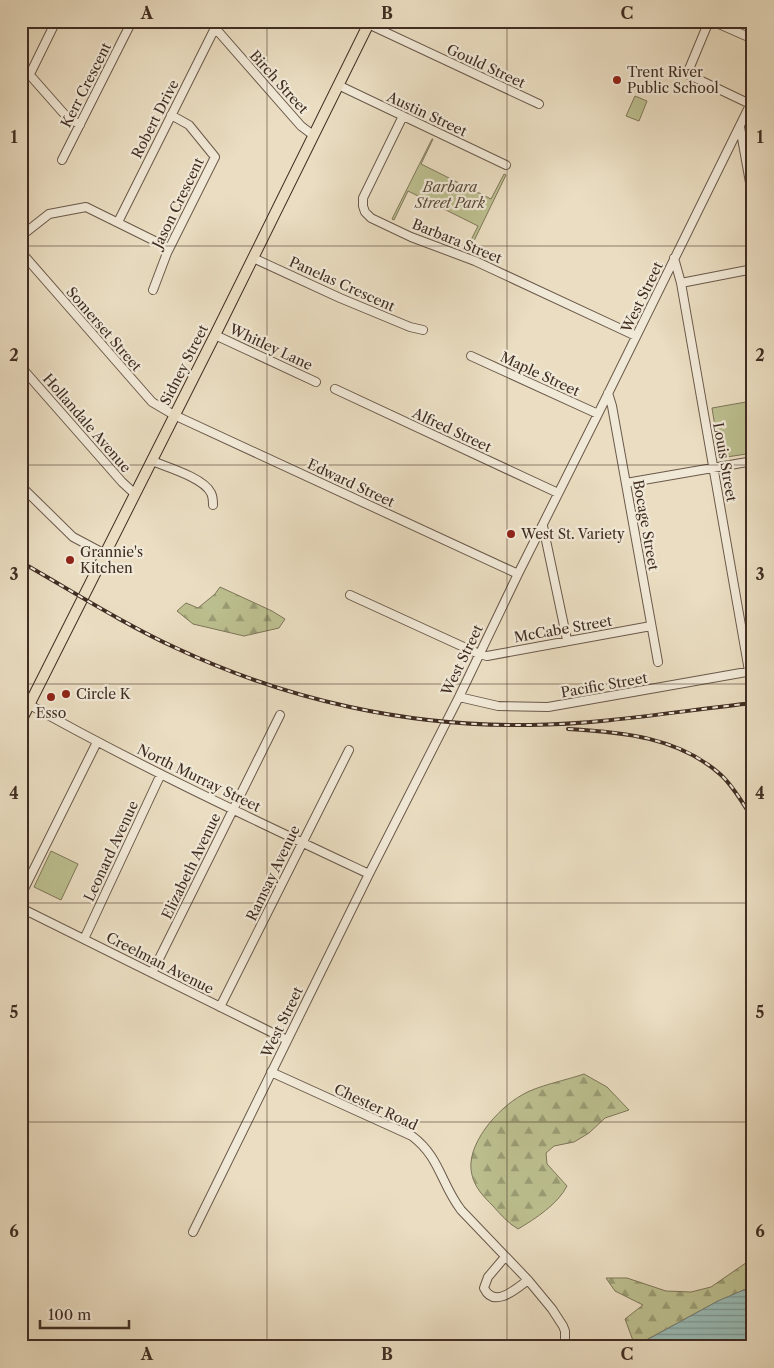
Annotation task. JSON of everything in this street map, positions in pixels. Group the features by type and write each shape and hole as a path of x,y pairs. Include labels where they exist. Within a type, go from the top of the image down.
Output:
{"main road":[{"name":"Sidney Street","path":"21,721 25,702 105,554 369,22"}],"street":[{"path":"30,74 56,21"},
{"name":"Kerr Crescent","path":"62,160 132,21"},
{"name":"Birch Street","path":"209,21 301,126 313,135"},
{"path":"751,101 689,75 687,71 710,21 753,39"},
{"name":"Gould Street","path":"369,22 539,104"},
{"name":"Robert Drive","path":"118,222 215,28"},
{"path":"21,65 66,116 80,126"},
{"name":"Austin Street","path":"338,86 506,165"},
{"name":"West Street","path":"193,1232 369,874 459,697 751,101"},
{"name":"Jason Crescent","path":"153,290 169,248 215,157 189,126 171,115"},
{"name":"Barbara Street","path":"403,116 364,198 363,206 365,212 371,218 412,237 475,260 636,336"},
{"path":"740,126 753,199"},
{"path":"21,236 49,214 86,207 169,248"},
{"name":"Somerset Street","path":"21,252 152,402 174,415"},
{"name":"Panelas Crescent","path":"253,258 340,298 410,327 423,330"},
{"name":"Louis Street","path":"674,258 681,283 751,671"},
{"path":"664,279 670,275 675,275 681,283 753,269"},
{"name":"Whitley Lane","path":"215,335 316,382"},
{"name":"Maple Street","path":"471,356 598,414"},
{"name":"Hollandale Avenue","path":"21,367 122,482 135,494"},
{"name":"Alfred Street","path":"335,389 558,493"},
{"name":"Bocage Street","path":"608,394 612,406 658,662"},
{"name":"Edward Street","path":"174,415 518,574"},
{"path":"152,461 187,475 202,484 210,491 214,505"},
{"path":"626,483 753,461"},
{"path":"21,486 73,537 105,554"},
{"path":"542,526 567,640"},
{"path":"350,594 479,654"},
{"name":"McCabe Street","path":"479,654 487,656 651,626"},
{"name":"Pacific Street","path":"459,697 498,706 548,707 751,671"},
{"name":"North Murray Street","path":"25,702 97,742 369,874"},
{"name":"Elizabeth Avenue","path":"152,973 280,715"},
{"path":"21,895 97,742"},
{"name":"Ramsay Avenue","path":"220,1007 348,750"},
{"name":"Leonard Avenue","path":"84,939 161,774"},
{"name":"Creelman Avenue","path":"21,908 287,1040"},
{"name":"Chester Road","path":"271,1072 412,1136 424,1145 433,1157 457,1205 528,1280 564,1326 566,1336 560,1347"},
{"path":"505,1257 488,1277 484,1288 486,1292 493,1297 506,1295 528,1280"}],"green space":[{"path":"635,96 647,101 639,121 626,116"},
{"name":"Barbara Street Park","path":"432,139 421,164 491,199 504,174 506,175 470,249 467,248 478,226 408,191 394,220 392,219"},
{"path":"746,402 753,439 753,453 720,458 712,408"},
{"path":"220,587 285,619 279,628 244,636 193,624 177,611 186,603 198,608 215,594"},
{"path":"51,851 78,864 61,900 34,887"},
{"path":"584,1074 607,1087 629,1110 605,1118 589,1133 574,1142 554,1146 546,1153 547,1164 567,1186 552,1205 518,1229 502,1216 483,1196 475,1184 471,1164 478,1140 494,1118 522,1095 543,1086"},
{"path":"753,1258 753,1286 718,1301 635,1346 625,1319 643,1305 615,1291 606,1278 627,1278 666,1291 691,1292 711,1287"}],"water":[{"path":"753,1286 753,1347 634,1347 718,1301"}],"railway":[{"path":"21,562 117,617 176,648 261,682 349,707 439,721 530,725 614,720 753,703"},
{"path":"568,729 629,735 649,739 687,752 705,762 726,780 753,819"}],"place":[{"name":"Trent River Public School","path":"617,80"},
{"name":"West St. Variety","path":"511,534"},
{"name":"Grannie's Kitchen","path":"70,560"},
{"name":"Circle K","path":"66,694"},
{"name":"Esso","path":"51,697"}]}
